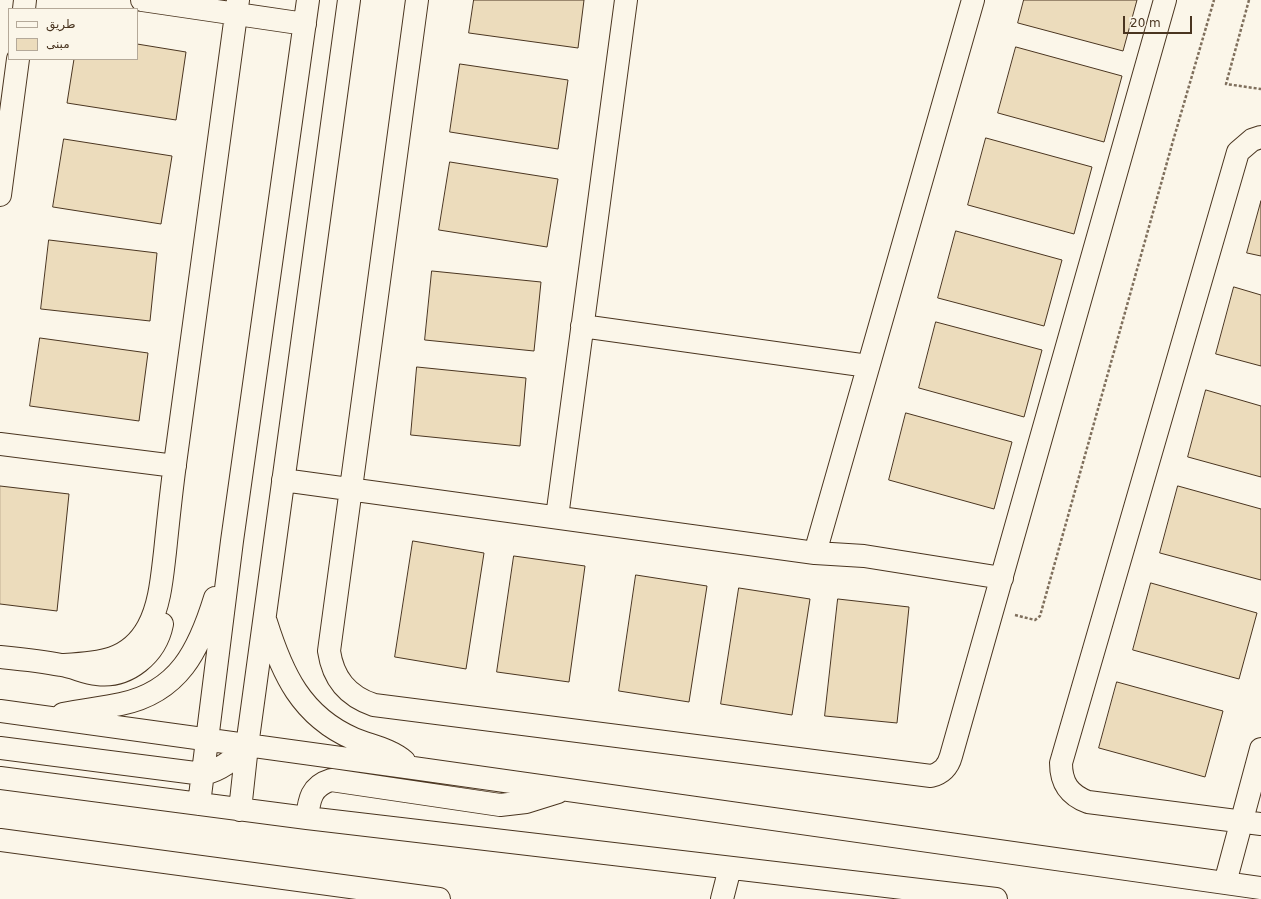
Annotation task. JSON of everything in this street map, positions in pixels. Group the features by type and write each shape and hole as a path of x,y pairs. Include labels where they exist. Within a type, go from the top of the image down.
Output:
{"street":[{"path":"142,0 237,6 305,24"},
{"path":"199,804 232,541 308,0"},
{"path":"240,810 264,616 349,0"},
{"path":"417,0 329,651 334,672 346,690 363,702 374,705 930,776 938,774 949,763 1165,0"},
{"path":"557,517 626,0"},
{"path":"815,553 973,0"},
{"path":"0,657 62,665 95,664 116,657 134,645 148,627 152,617 161,583 175,466 237,6"},
{"path":"0,195 18,60"},
{"path":"1251,823 1088,802 1078,799 1067,788 1061,774 1061,763 1238,152 1252,140 1261,137"},
{"path":"582,326 868,366"},
{"path":"0,444 175,466"},
{"path":"283,480 815,553 864,556 1002,578"},
{"path":"45,717 136,700 163,686 175,676 194,652 201,638 232,541"},
{"path":"264,616 282,669 290,684 312,711 339,732 389,752 413,768"},
{"path":"0,711 1261,888"},
{"path":"0,748 203,774 212,772 230,763 247,746"},
{"path":"1225,883 1251,823 1261,749"},
{"path":"0,778 240,810 996,899"},
{"path":"307,818 312,793 323,782 331,780 500,804 526,802 563,790"},
{"path":"0,840 439,899"},
{"path":"722,899 730,868"}],"path":[{"path":"993,609 1035,620 1040,616 1214,0"},
{"path":"1249,0 1226,84 1261,89"}],"building":[{"path":"474,0 584,0 578,48 469,33"},
{"path":"1024,0 1137,0 1123,51 1018,23"},
{"path":"138,44 186,52 176,120 67,103 74,60 138,60"},
{"path":"1016,47 1122,76 1104,142 998,113"},
{"path":"460,64 568,80 558,149 450,132"},
{"path":"986,138 1092,167 1074,234 968,205"},
{"path":"64,139 172,156 161,224 53,207"},
{"path":"450,162 558,179 547,247 439,230"},
{"path":"1261,201 1261,256 1247,253"},
{"path":"956,231 1062,260 1044,326 938,298"},
{"path":"49,240 157,253 150,321 41,309"},
{"path":"432,271 541,282 534,351 425,340"},
{"path":"1234,287 1261,295 1261,366 1216,354"},
{"path":"936,322 1042,350 1024,417 919,388"},
{"path":"40,338 148,353 139,421 30,406"},
{"path":"417,367 526,378 520,446 411,435"},
{"path":"1206,390 1261,406 1261,477 1188,457"},
{"path":"906,413 1012,442 994,509 889,480"},
{"path":"0,486 69,494 57,611 0,604"},
{"path":"1178,486 1261,509 1261,580 1160,553"},
{"path":"413,541 484,553 466,669 395,657"},
{"path":"514,556 585,566 569,682 497,672"},
{"path":"636,575 707,586 689,702 619,691"},
{"path":"1151,583 1257,613 1239,679 1133,650"},
{"path":"739,588 810,599 792,715 721,704"},
{"path":"838,599 909,607 897,723 825,716"},
{"path":"1117,682 1223,711 1205,777 1099,748"}]}
